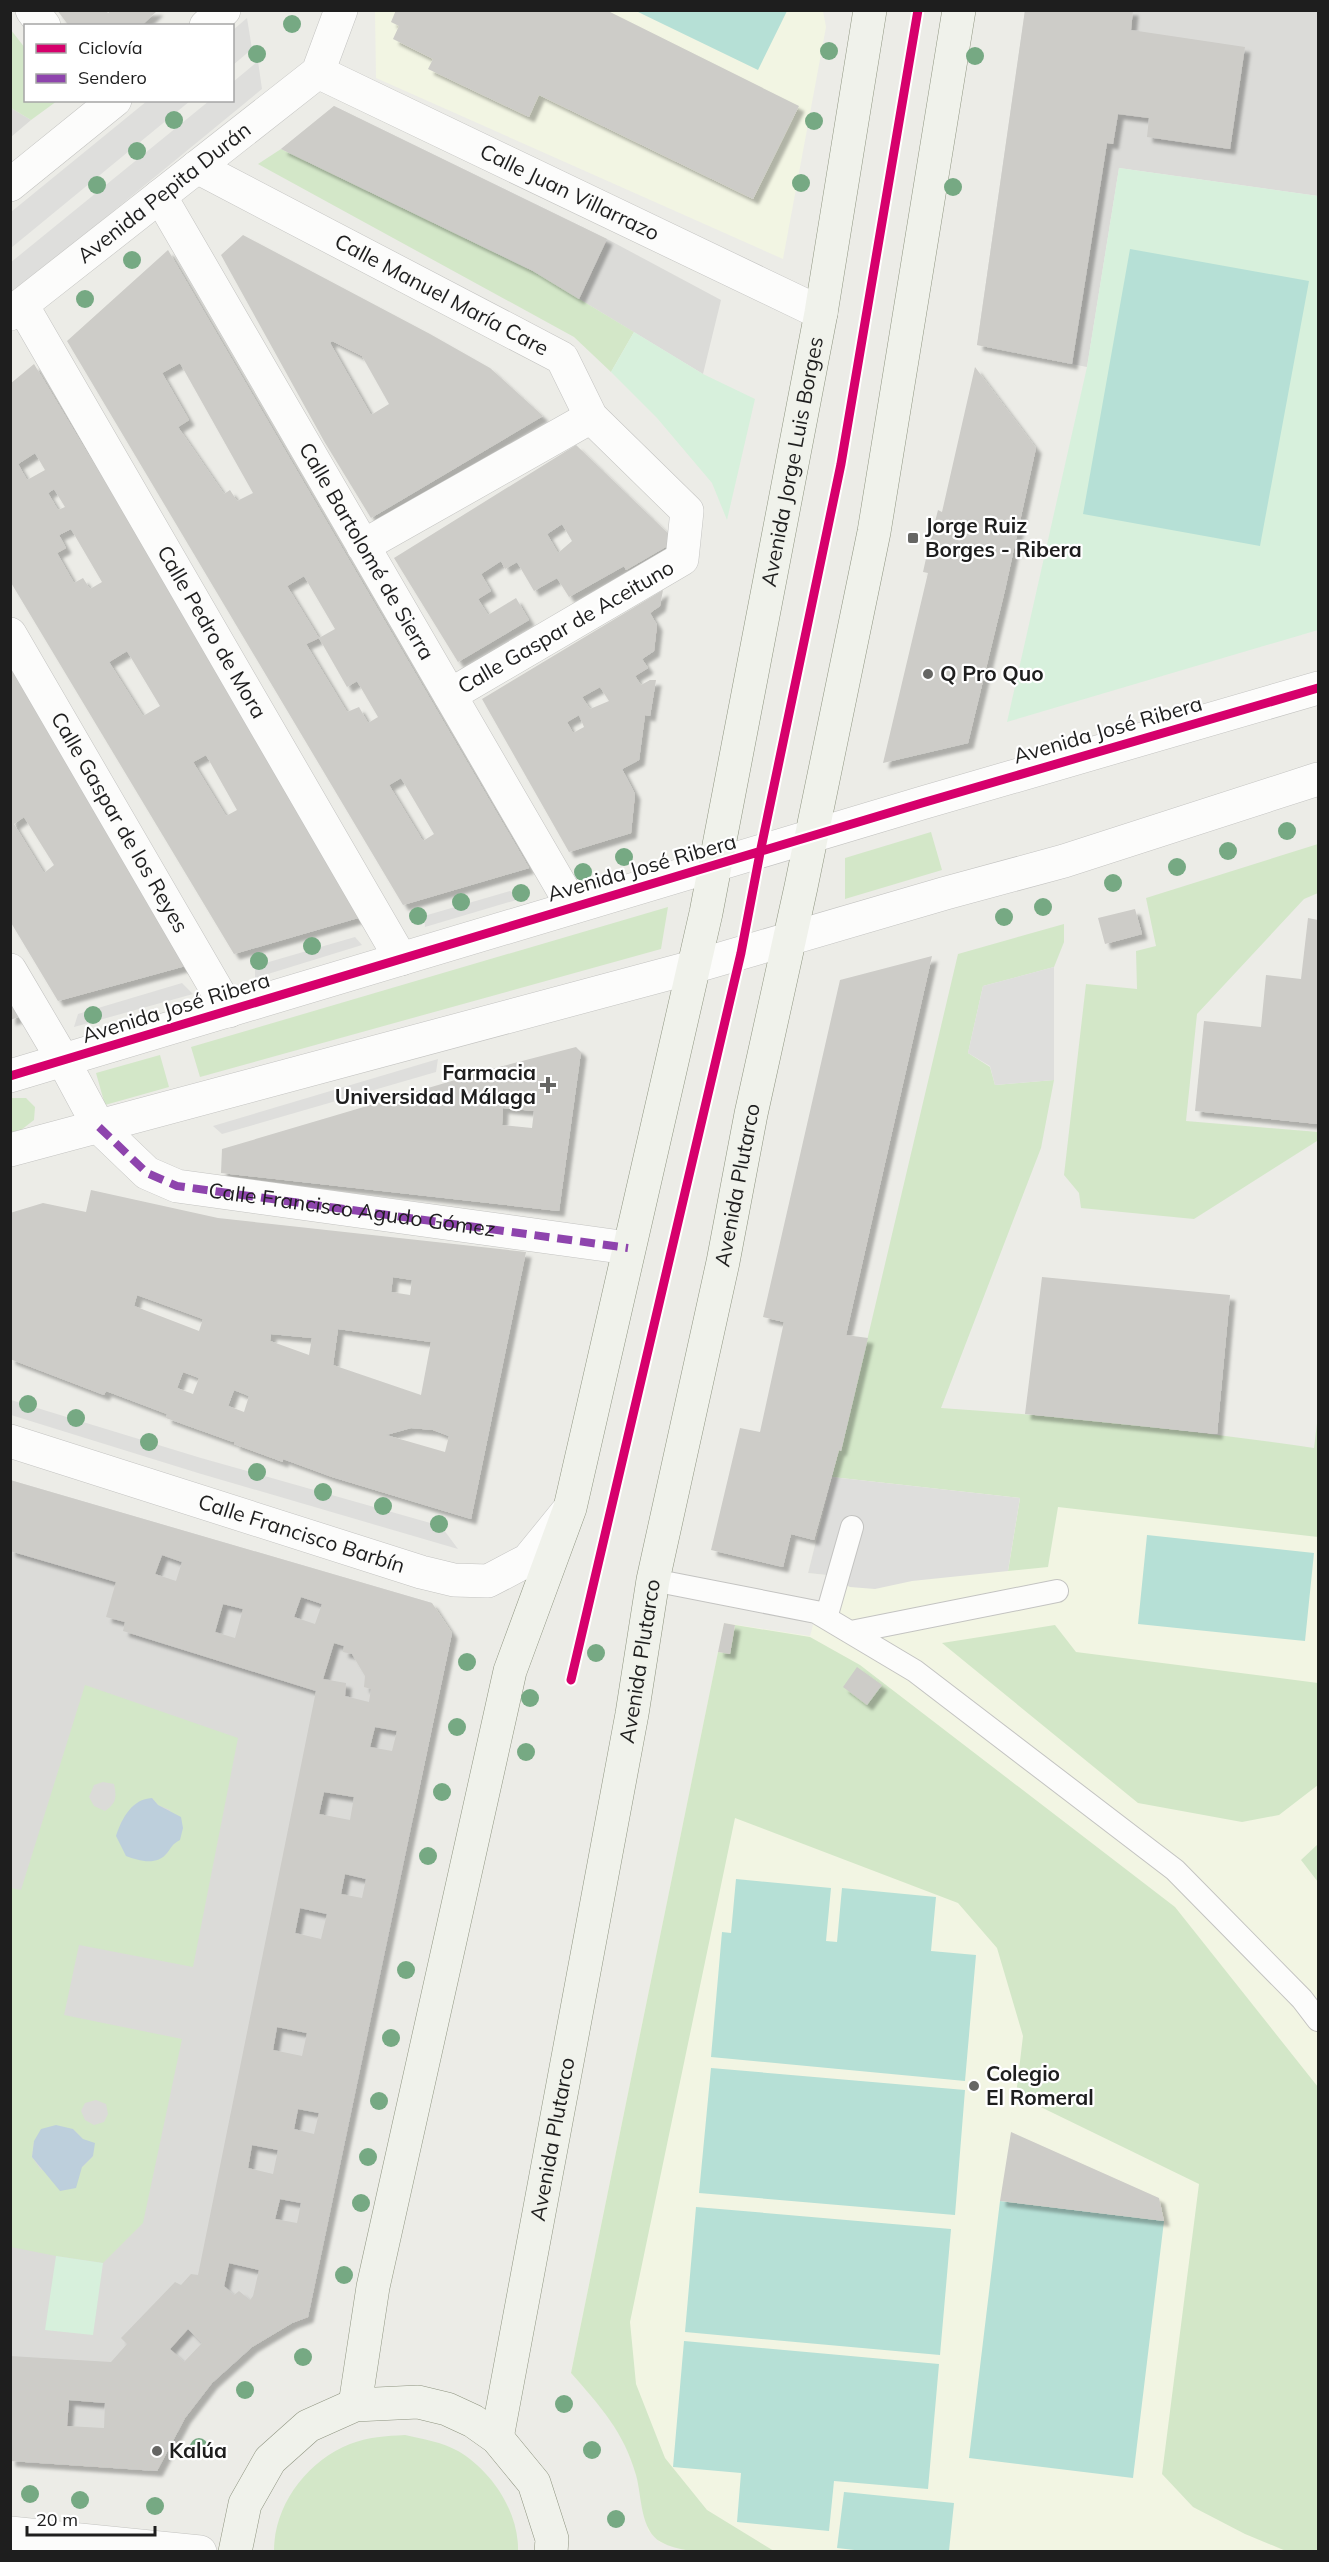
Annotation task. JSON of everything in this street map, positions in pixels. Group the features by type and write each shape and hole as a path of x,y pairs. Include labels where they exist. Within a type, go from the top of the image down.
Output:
{"main road":[{"name":"Avenida Jorge Luis Borges","path":"693,967 706,913 821,313 870,10"},
{"path":"811,838 874,532 959,10"},
{"name":"Avenida Plutarco","path":"497,2438 632,1714 653,1580 723,1262 751,1114 811,838"},
{"path":"355,2405 373,2287 510,1671 570,1508 627,1248 693,967"},
{"path":"235,2552 245,2504 270,2460 308,2426 355,2405 418,2402 447,2409 473,2421 497,2438 534,2483 552,2539 551,2552"}],"street":[{"path":"32,10 42,24"},
{"path":"208,24 224,10"},
{"path":"318,72 341,10"},
{"name":"Avenida Pepita Durán","path":"16,309 318,72"},
{"name":"Calle Juan Villarrazo","path":"318,72 821,313"},
{"path":"10,185 110,102"},
{"name":"Calle Manuel María Care","path":"197,167 562,358 591,417 687,511 682,559"},
{"name":"Calle Bartolomé de Sierra","path":"160,196 573,907"},
{"name":"Calle Pedro de Mora","path":"16,309 401,959"},
{"path":"363,546 591,417"},
{"name":"Calle Gaspar de Aceituno","path":"450,695 682,559"},
{"name":"Calle Gaspar de los Reyes","path":"10,634 229,1011"},
{"name":"Avenida José Ribera","path":"10,1076 922,803 1318,688"},
{"path":"10,1150 693,967 945,893 1064,861 1318,779"},
{"path":"10,970 63,1060"},
{"name":"Avenida José Ribera","path":"63,1060 99,1127"},
{"name":"Calle Francisco Agudo Gómez","path":"99,1127 147,1173 177,1186 627,1248"},
{"name":"Calle Francisco Barbín","path":"10,1441 421,1572 454,1580 488,1581 528,1560 570,1508"},
{"path":"10,2533 200,2552"}],"lane":[{"path":"821,1615 852,1527"},
{"path":"653,1580 821,1615 915,1671 1175,1870 1302,1999 1318,2020"},
{"path":"851,1632 1057,1591"}],"shaded area":[{"path":"375,11 823,11 826,27 783,259 376,78"},
{"path":"636,11 787,11 758,70"},
{"path":"1025,11 1318,11 1318,196 1119,168 1087,367 977,345"},
{"path":"247,18 252,49 234,64 234,29"},
{"path":"258,61 262,89 11,295 10,263 208,102 234,102 234,81"},
{"path":"146,102 189,102 11,248 11,212"},
{"path":"334,106 607,239 721,300 703,374 533,271 281,149"},
{"path":"11,108 31,120 11,137"},
{"path":"1119,168 1318,196 1318,630 1007,722 1087,367"},
{"path":"1130,249 1309,281 1260,546 1083,514"},
{"path":"634,332 703,374 755,399 727,520 712,483 657,418 611,372"},
{"path":"510,891 523,898 425,927 424,916"},
{"path":"355,937 362,945 255,978 255,966"},
{"path":"1054,967 1054,1080 995,1085 990,1066 968,1053 983,986"},
{"path":"182,983 193,994 74,1027 78,1014"},
{"path":"438,1059 436,1072 222,1134 213,1126"},
{"path":"11,1400 201,1458 441,1526 458,1549 198,1473 11,1415"},
{"name":"Colegio El Romeral","path":"839,1450 1318,1502 1318,2551 688,2551 660,2542 648,2530 640,2487 629,2450 605,2411 571,2373 724,1623 810,1636 827,1575 808,1573"},
{"path":"832,1477 1020,1498 1008,1571 912,1581 875,1589 850,1587 827,1575 808,1573"},
{"path":"10,1480 432,1603 413,1821 308,2317 291,2323 252,2347 212,2383 185,2418 157,2471 11,2461"},
{"path":"1147,1535 1314,1553 1305,1641 1138,1624"},
{"path":"152,1798 158,1805 181,1817 183,1828 180,1840 163,1857 153,1861 142,1861 126,1856 116,1836 121,1823 133,1806"},
{"path":"736,1879 831,1888 826,1941 837,1942 842,1888 936,1897 931,1951 976,1955 965,2081 711,2057 722,1932 731,1933"},
{"path":"711,2068 965,2090 955,2215 699,2193"},
{"path":"56,2125 73,2129 83,2139 95,2143 93,2156 82,2167 76,2188 60,2191 32,2157 34,2141 41,2129"},
{"path":"1000,2201 1164,2221 1133,2478 969,2458"},
{"path":"696,2207 951,2229 940,2355 685,2332"},
{"path":"56,2256 103,2263 93,2335 45,2330"},
{"path":"684,2341 939,2364 928,2489 834,2481 829,2531 737,2522 741,2473 673,2467"},
{"path":"844,2492 954,2503 949,2551 872,2552 837,2548"}],"green space":[{"path":"11,30 24,47 24,102 56,102 31,120 11,108"},
{"path":"281,149 533,271 634,332 611,372 574,337 258,164"},
{"path":"931,832 942,870 845,899 845,858"},
{"path":"1318,844 1318,893 1304,899 1197,1014 1186,1121 1318,1132 1317,1141 1194,1219 1081,1208 1079,1193 1064,1175 1086,984 1137,989 1136,951 1156,946 1146,898"},
{"path":"668,907 661,949 200,1077 191,1047"},
{"path":"1064,924 1064,942 1054,967 983,986 968,1053 990,1067 995,1085 1054,1080 1041,1148 941,1408 1128,1424 1314,1448 1318,1415 1318,1537 1058,1507 1048,1567 1008,1571 1020,1498 832,1477 839,1450 841,1451 958,954"},
{"path":"160,1055 169,1087 105,1105 96,1073"},
{"path":"11,1098 26,1098 35,1107 34,1120 21,1130 11,1133"},
{"path":"735,1625 810,1637 860,1665 1175,1907 1318,2087 1318,2551 1286,2551 1245,2534 1193,2507 1162,2474 1199,2184 1016,2095 1023,2036 997,1948 958,1903 735,1818 630,2322 636,2384 665,2458 707,2510 774,2551 701,2552 686,2550 661,2542 649,2530 645,2522 636,2475 625,2446 610,2420 571,2373 718,1652 730,1654"},
{"path":"1055,1625 1076,1652 1318,1683 1318,1785 1279,1815 1242,1822 1138,1803 942,1643"},
{"path":"85,1685 238,1738 193,1967 79,1945 64,2015 182,2039 143,2223 103,2263 11,2247 11,1888 21,1890","holes":["103,1782 114,1784 115,1800 105,1811 94,1806 89,1797 94,1785","152,1798 158,1805 170,1810 171,1844 167,1854 120,1823","96,2100 106,2104 108,2114 104,2122 94,2125 85,2120 81,2111 85,2103","73,2129 83,2139 93,2156 82,2167 41,2170 32,2157 34,2141"]},
{"path":"1318,1844 1318,1882 1301,1860"},
{"path":"405,2435 452,2448 482,2470 492,2481 508,2507 514,2522 518,2551 274,2551 280,2517 287,2501 307,2473 320,2461 350,2444 377,2437"}],"building":[{"path":"57,10 106,10 108,13 111,10 158,10 143,24 68,24"},
{"path":"396,10 606,10 799,106 753,199 539,95 529,117 428,69 433,59 393,39 399,26 391,22"},
{"path":"1025,10 1133,10 1131,30 1245,47 1230,149 1147,137 1149,118 1118,114 1113,144 1107,143 1072,364 977,345"},
{"path":"334,106 607,239 579,299 533,271 281,149"},
{"path":"243,235 490,368 543,416 371,518 324,441 221,255","holes":["332,341 362,356 389,404 371,415 330,343"]},
{"path":"168,250 529,868 403,905 67,341","holes":["180,363 253,493 237,501 230,490 224,494 178,427 189,420 162,373","304,576 335,629 319,638 287,586","319,638 347,687 357,681 378,717 368,723 359,707 347,712 306,644","401,778 434,834 423,841 389,785"]},
{"path":"34,364 148,554 358,918 234,954 10,581 10,384","holes":["35,453 45,470 27,480 18,464","54,489 65,507 58,510 48,493","71,529 102,582 90,589 83,578 74,583 57,553 66,548 59,535","127,651 160,706 143,716 109,662","206,755 237,810 226,816 193,762"]},
{"path":"975,367 1036,448 1005,590 968,743 883,763 928,573 923,572 929,545 938,510 942,512"},
{"path":"576,445 676,541 626,570 624,566 569,597 557,578 534,591 517,562 505,569 501,561 481,574 491,591 478,599 488,615 516,598 529,620 458,662 394,558","holes":["562,524 572,541 558,553 547,534"]},
{"path":"663,590 660,606 650,613 657,625 654,651 642,659 648,668 635,676 641,685 650,680 656,680 650,716 645,715 639,760 622,769 635,794 631,833 569,852 482,699","holes":["600,687 609,701 590,709 582,697","579,715 584,727 573,733 567,722"]},
{"path":"10,665 189,965 58,1001 10,921","holes":["24,817 54,865 44,873 14,824"]},
{"path":"1135,909 1142,934 1105,944 1098,918"},
{"path":"1308,918 1318,920 1318,1124 1195,1111 1204,1021 1261,1027 1266,975 1301,979"},
{"path":"932,956 846,1335 868,1338 841,1451 839,1450 814,1540 791,1534 783,1567 711,1550 740,1428 760,1432 784,1322 763,1317 840,980"},
{"path":"10,996 22,1016 10,1020"},
{"path":"576,1047 581,1052 559,1211 221,1173 222,1149 499,1067","holes":["503,1108 534,1111 532,1128 502,1125"]},
{"path":"91,1190 218,1218 526,1252 471,1519 332,1477 283,1459 283,1462 234,1444 235,1440 233,1442 166,1418 167,1414 106,1391 104,1395 10,1359 10,1213 43,1203 86,1212","holes":["393,1277 412,1280 410,1295 391,1292","137,1295 203,1319 199,1331 134,1306","338,1329 431,1342 421,1395 333,1365","271,1334 312,1338 309,1355 270,1341","183,1372 199,1378 193,1394 177,1388","234,1390 249,1396 244,1412 228,1406","411,1428 433,1430 449,1436 445,1452 386,1435"]},
{"path":"1042,1277 1230,1295 1217,1434 1025,1414"},
{"path":"10,1480 432,1603 452,1633 308,2317 292,2323 252,2347 212,2383 185,2418 157,2471 10,2461 10,2356 111,2362 127,2344 121,2338 175,2282 181,2285 191,2274 198,2275 316,1691 123,1631 125,1622 106,1617 116,1582 10,1551","holes":["162,1555 182,1562 176,1581 155,1574","301,1597 322,1604 315,1624 294,1617","223,1604 243,1609 235,1638 215,1632","334,1643 344,1646 343,1652 352,1654 365,1676 364,1687 371,1689 369,1702 345,1696 346,1683 323,1679","375,1727 397,1731 392,1751 370,1747","324,1792 354,1797 350,1820 319,1814","345,1874 366,1879 362,1898 341,1894","300,1908 327,1914 321,1939 295,1933","277,2027 307,2033 302,2056 273,2050","298,2109 319,2113 314,2134 294,2129","252,2145 278,2150 273,2174 248,2168","280,2199 301,2203 297,2223 275,2219","229,2263 259,2270 250,2300 239,2291 234,2295 224,2286","188,2329 202,2343 184,2362 170,2349","69,2400 105,2403 104,2428 67,2426"]},
{"path":"724,1623 735,1625 730,1654 718,1652"},
{"path":"857,1667 882,1685 867,1705 843,1687"},
{"path":"1011,2132 1159,2198 1164,2221 1000,2201"}],"marked path":[{"path":"99,1127 147,1173 177,1186 628,1248"}],"cycle path":[{"path":"571,1680 741,953 841,464 918,10"},
{"path":"10,1076 922,803 1318,688"}],"place":[{"name":"Jorge Ruiz Borges - Ribera","path":"913,538"},
{"name":"Q Pro Quo","path":"928,674"},
{"name":"Farmacia Universidad Málaga","path":"548,1085"},
{"name":"Colegio El Romeral","path":"974,2086"},
{"name":"Kalúa","path":"157,2451"}]}
